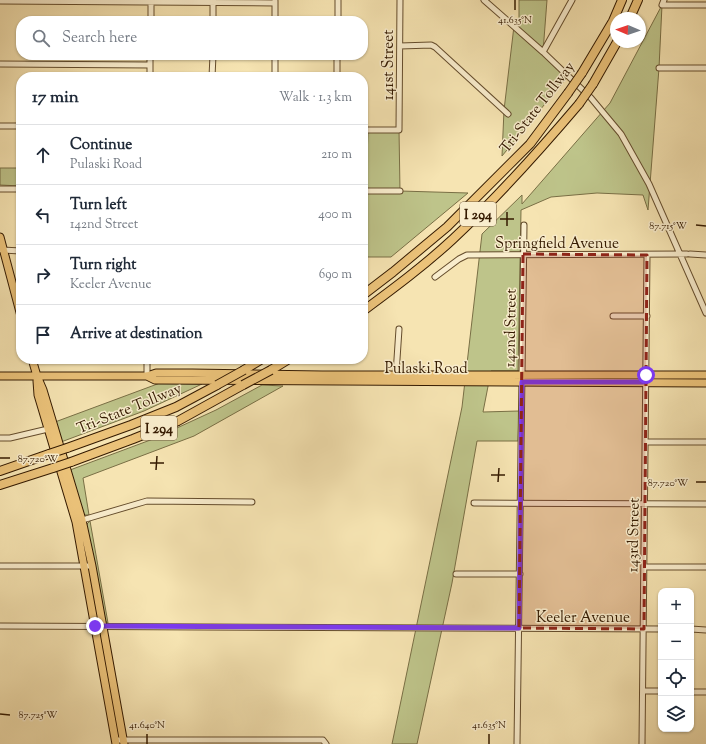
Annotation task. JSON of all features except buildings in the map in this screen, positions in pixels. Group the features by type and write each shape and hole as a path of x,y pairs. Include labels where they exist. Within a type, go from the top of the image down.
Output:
{"highway":[{"name":"Tri-State Tollway","path":"368,291 394,272 447,227 530,144 582,73 613,21 622,0"},
{"path":"633,12 638,0"},
{"name":"Tri-State Tollway","path":"368,307 398,285 452,240 535,156 579,104 593,84 614,48"},
{"name":"Tri-State Tollway","path":"0,471 131,425 176,407 254,364"},
{"name":"Tri-State Tollway","path":"0,485 71,462 133,439 178,420 280,364"}],"main road":[{"path":"0,237 2,250 16,299"},
{"path":"33,364 43,390 79,521 120,742"},
{"name":"Pulaski Road","path":"0,376 147,376 156,373 396,374 522,378"},
{"name":"Pulaski Road","path":"147,376 155,380 646,378 706,375"},
{"path":"37,376 38,395 79,521"},
{"name":"Pulaski Road","path":"646,378 706,383"}],"street":[{"path":"338,0 338,16"},
{"name":"141st Street","path":"368,130 399,130 400,0"},
{"path":"484,0 543,52 591,98 621,134 649,184 706,313"},
{"path":"543,52 572,0"},
{"path":"0,1 275,2 275,16"},
{"path":"151,1 151,16"},
{"path":"213,1 213,16"},
{"path":"663,3 706,5"},
{"path":"400,46 431,45 435,47 508,114"},
{"path":"150,60 150,72"},
{"path":"212,72 213,60"},
{"path":"275,60 275,72"},
{"path":"337,60 337,72"},
{"path":"0,64 150,65"},
{"path":"659,68 706,68"},
{"path":"0,126 16,126"},
{"path":"0,189 16,189"},
{"path":"368,191 400,191"},
{"name":"142nd Street","path":"517,744 524,225"},
{"path":"2,250 16,251"},
{"name":"Springfield Avenue","path":"435,277 459,259 467,255 706,255"},
{"name":"143rd Street","path":"642,744 647,255"},
{"path":"613,316 647,316"},
{"path":"396,374 398,330"},
{"path":"147,364 147,376"},
{"path":"0,438 10,438 48,429"},
{"path":"646,442 706,442"},
{"path":"79,521 146,501 252,502"},
{"path":"474,503 706,504"},
{"path":"0,566 88,566"},
{"path":"644,567 706,567"},
{"path":"456,574 520,574"},
{"name":"Keeler Avenue","path":"0,626 658,629"},
{"path":"694,630 706,630"},
{"path":"643,691 658,691"},
{"path":"694,692 706,692"},
{"path":"120,742 323,740 326,744"}],"highlighted area":[{"path":"523,254 647,255 644,629 519,628"}],"green space":[{"path":"519,0 547,0 543,52 568,76 502,156 504,110 514,26 519,21"},
{"path":"662,5 659,68 648,210 643,195 597,193 551,197 521,210 518,371 491,371 483,412 519,411 518,441 477,441 452,583 417,744 392,744 462,407 482,234 522,195 522,204 610,103 639,48 646,48 646,35"},
{"path":"368,130 399,130 400,191 468,193 391,257 368,257"},
{"path":"0,168 16,168 16,186 0,185"},
{"path":"160,383 202,384 144,411 61,442 55,422"},
{"path":"262,385 283,386 194,436 83,478 89,515 84,515 70,470 153,439 216,410"},
{"path":"90,521 108,623 105,621 86,528"}],"route":[{"path":"95,626 519,628 522,382 646,382 646,375"}]}
